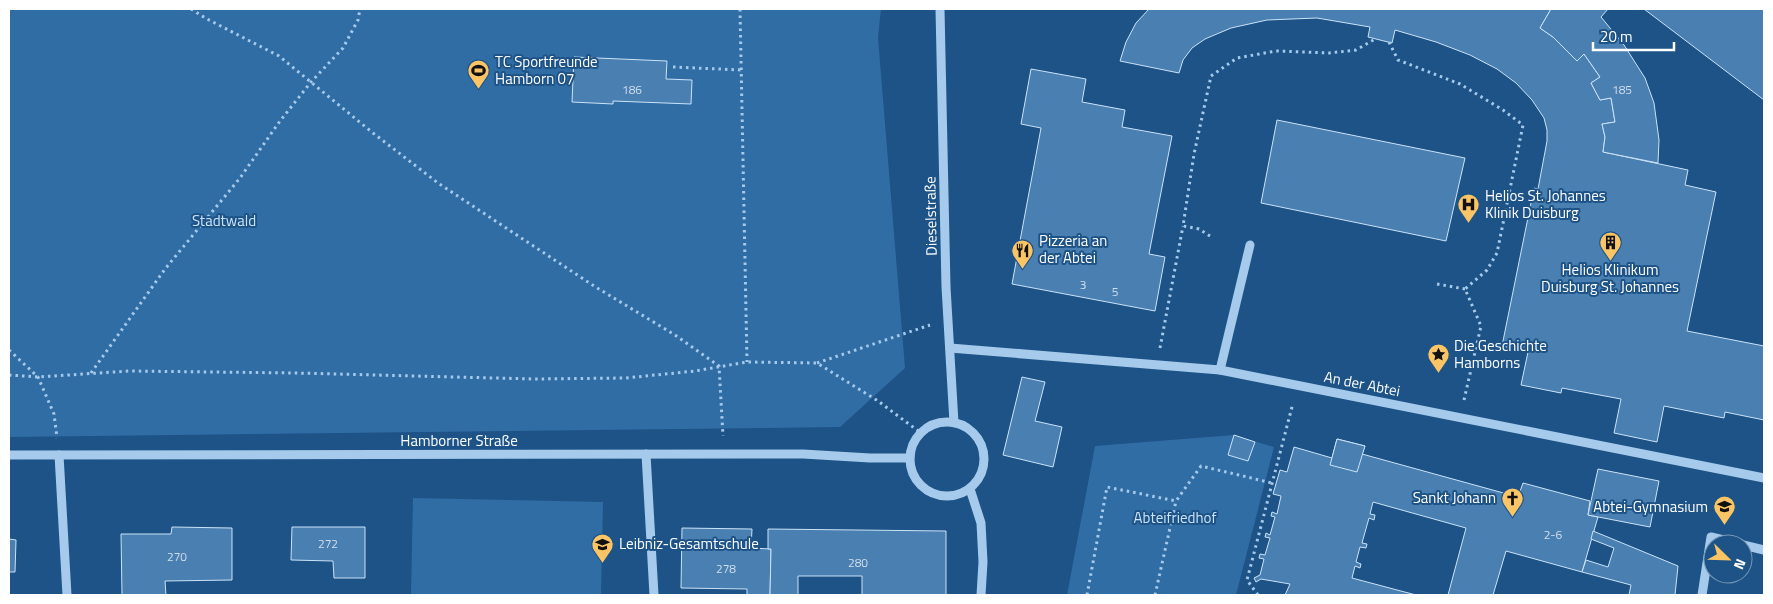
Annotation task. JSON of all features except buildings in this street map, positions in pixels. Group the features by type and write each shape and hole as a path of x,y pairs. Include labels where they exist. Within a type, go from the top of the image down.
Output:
{"street":[{"name":"Dieselstraße","path":"940,9 946,287 954,423"},
{"path":"1220,370 1250,245"},
{"name":"An der Abtei","path":"950,348 1220,370 1764,478"},
{"path":"954,423 967,428 978,438 983,451 984,465 979,479 970,489 950,497 930,492 915,478 910,458 913,444 921,433 936,424 954,423"},
{"path":"646,454 654,595"},
{"name":"Hamborner Straße","path":"9,455 803,454 910,458"},
{"path":"58,455 67,595"},
{"path":"970,489 981,523 983,562 981,595"}],"path":[{"path":"191,9 279,56 438,183 514,235 594,286 675,334 719,366"},
{"path":"91,373 165,269 240,178 280,121 311,82 343,48 358,20 360,9"},
{"path":"740,9 747,362"},
{"path":"1157,364 1183,226 1194,154 1211,76 1238,58 1276,50 1329,53 1356,50 1375,39"},
{"path":"1389,42 1398,60 1460,84 1503,110 1523,125 1498,253 1487,270 1465,289"},
{"path":"673,67 741,70"},
{"path":"1183,226 1199,229 1210,236"},
{"path":"1437,284 1465,289"},
{"path":"1460,417 1481,326 1465,289"},
{"path":"9,376 38,377 129,371 534,379 617,378 695,371 747,362 817,363 948,319"},
{"path":"9,350 38,377 54,414 58,455"},
{"path":"817,363 878,402 921,433"},
{"path":"719,366 724,454"},
{"path":"1258,595 1248,580 1297,385"},
{"path":"1155,595 1176,502 1201,466 1272,483"},
{"path":"1087,595 1107,487 1176,502"}],"green space":[{"name":"Stadtwald","path":"9,9 881,9 878,38 905,368 840,427 9,437"},
{"name":"Abteifriedhof","path":"1234,435 1274,447 1236,595 1067,595 1095,446"},
{"path":"413,498 603,502 601,595 411,595"}],"place":[{"name":"TC Sportfreunde Hamborn 07","path":"479,90"},
{"name":"Helios St. Johannes Klinik Duisburg","path":"1469,224"},
{"name":"Helios Klinikum Duisburg St. Johannes","path":"1610,261"},
{"name":"Pizzeria an der Abtei","path":"1023,269"},
{"name":"Die Geschichte Hamborns","path":"1438,374"},
{"name":"Sankt Johann","path":"1512,517"},
{"name":"Abtei-Gymnasium","path":"1724,526"},
{"name":"Leibniz-Gesamtschule","path":"603,563"}]}
